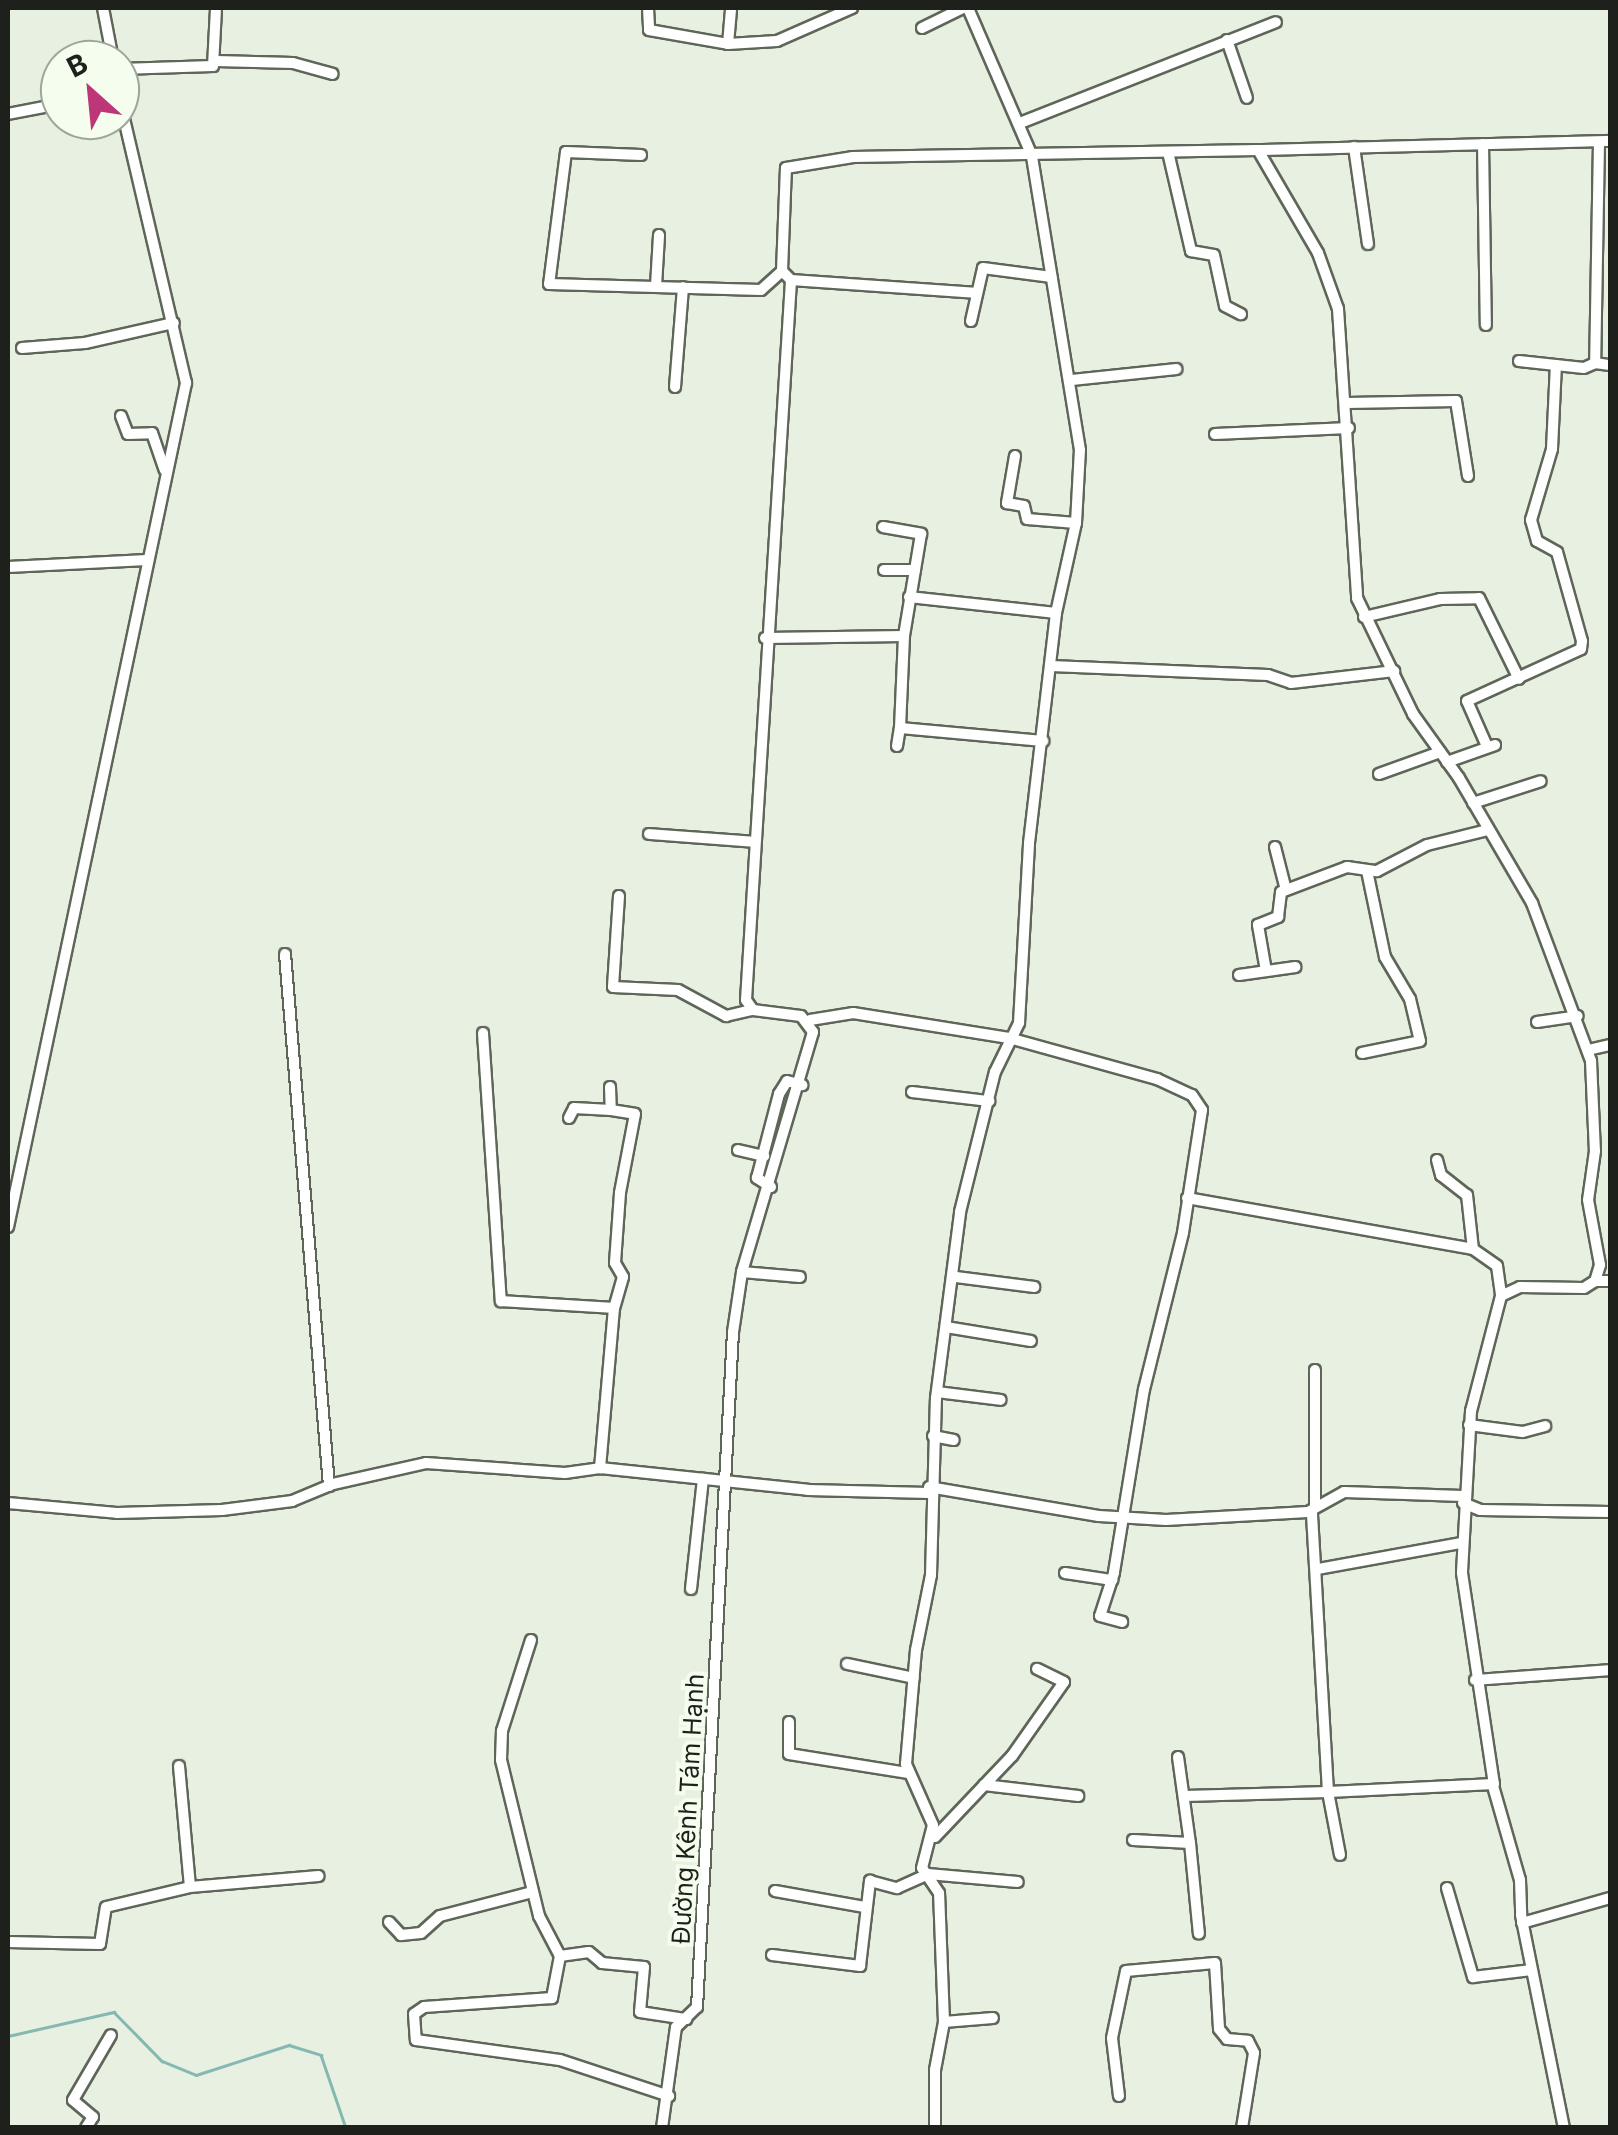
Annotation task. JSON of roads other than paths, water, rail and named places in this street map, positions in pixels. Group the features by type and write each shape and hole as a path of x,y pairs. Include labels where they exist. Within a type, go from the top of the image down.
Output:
{"street":[{"path":"103,8 109,40"},
{"path":"216,8 216,61"},
{"path":"648,8 649,30 728,44 778,41 852,8"},
{"path":"728,44 731,8"},
{"path":"922,28 966,8 1020,123 1032,156 1072,380 1080,450 1076,523 1056,613 1029,843 1022,999 989,1101 960,1212 956,1277 937,1392 929,1490 932,1575 914,1678 908,1773 935,1836"},
{"path":"1020,123 1276,22"},
{"path":"1227,40 1247,98"},
{"path":"140,68 207,67 216,61 293,63 333,74"},
{"path":"8,114 40,108"},
{"path":"8,1226 186,382 129,140"},
{"path":"753,1010 746,1000 786,276 786,168 792,162 1605,141 1595,362"},
{"path":"1483,144 1486,325"},
{"path":"1354,147 1368,244"},
{"path":"1258,150 1324,268 1338,309 1349,428 1352,572 1364,617 1532,903 1578,1016 1588,1050 1595,1152 1588,1200 1600,1266 1595,1281"},
{"path":"640,155 566,152 548,283 762,290 786,276 975,293"},
{"path":"1168,152 1191,250 1214,255 1225,306 1241,314"},
{"path":"656,286 659,235"},
{"path":"971,321 975,293 986,268 1052,277"},
{"path":"675,387 683,287"},
{"path":"22,348 85,344 174,323"},
{"path":"1520,361 1610,365"},
{"path":"1379,774 1490,744 1467,701 1581,649 1557,552 1537,541 1530,520 1552,449 1556,365"},
{"path":"1072,380 1176,368"},
{"path":"1347,403 1456,401 1468,476"},
{"path":"121,416 128,434 152,433 166,471"},
{"path":"1215,434 1349,428"},
{"path":"1016,456 1007,503 1024,506 1028,519 1076,523"},
{"path":"883,527 920,534 904,636 897,746"},
{"path":"8,567 148,560"},
{"path":"884,570 915,570"},
{"path":"910,597 1056,613"},
{"path":"1364,617 1440,598 1479,598 1519,679"},
{"path":"765,638 904,636"},
{"path":"1051,666 1268,676 1292,683 1394,671"},
{"path":"900,728 1043,741"},
{"path":"1473,803 1540,781"},
{"path":"1266,971 1258,925 1278,917 1278,896 1286,890 1347,867 1367,870 1488,830"},
{"path":"649,834 756,842"},
{"path":"1275,847 1286,890"},
{"path":"1362,1053 1420,1041 1410,999 1385,957 1367,870"},
{"path":"618,896 613,987 678,990 726,1016 753,1010 810,1020 853,1013 1009,1038 1157,1079 1192,1095 1202,1110 1187,1198 1144,1389 1112,1580 1100,1616 1122,1622"},
{"path":"285,954 329,1486"},
{"path":"1239,975 1296,967"},
{"path":"1537,1022 1578,1016"},
{"name":"Đường Kênh Tám Hạnh","path":"662,2128 676,2027 697,2007 724,1481 742,1272 802,1085 810,1020"},
{"path":"483,1033 501,1301 614,1308"},
{"path":"1588,1050 1610,1045"},
{"path":"771,1187 757,1179 782,1085 802,1085"},
{"path":"610,1088 611,1110"},
{"path":"912,1092 989,1101"},
{"path":"568,1118 574,1108 635,1114 620,1193 615,1263 623,1277 614,1308 600,1468"},
{"path":"738,1150 764,1156"},
{"path":"1437,1160 1442,1175 1467,1195 1474,1249"},
{"path":"1187,1198 1474,1249 1498,1266 1502,1296 1469,1425 1462,1543 1475,1680 1493,1786 1520,1880 1522,1923 1564,2128"},
{"path":"742,1272 800,1277"},
{"path":"956,1277 1034,1288"},
{"path":"1502,1296 1520,1287 1584,1288 1595,1281 1610,1281"},
{"path":"946,1327 1031,1341"},
{"path":"1315,1370 1313,1508 1328,1792 1340,1855"},
{"path":"937,1392 1001,1400"},
{"path":"1469,1425 1522,1432 1545,1426"},
{"path":"933,1436 954,1440"},
{"path":"8,1504 118,1513 222,1510 292,1502 329,1486 426,1463 565,1473 600,1468 703,1480 929,1490 1124,1518 1313,1508 1344,1492 1463,1499 1480,1510 1610,1512"},
{"path":"691,1590 703,1480"},
{"path":"1318,1570 1462,1543"},
{"path":"1065,1573 1112,1580"},
{"path":"531,1640 502,1730 501,1760 532,1892 560,1956 552,1998 424,2006 414,2014 416,2040 560,2060 669,2096"},
{"path":"847,1664 914,1678"},
{"path":"935,2128 934,2070 944,2022 940,1892 928,1874 924,1856 935,1836 1037,1725 1064,1682 1037,1669"},
{"path":"1475,1680 1610,1670"},
{"path":"789,1722 789,1754 908,1773"},
{"path":"1178,1757 1200,1934"},
{"path":"180,1766 190,1886"},
{"path":"984,1785 1078,1796"},
{"path":"1185,1796 1493,1786"},
{"path":"1134,1840 1190,1843"},
{"path":"772,1954 860,1966 870,1881 897,1888 928,1874 1018,1882"},
{"path":"8,1942 100,1944 106,1907 190,1886 318,1876"},
{"path":"1447,1888 1472,1977 1532,1970"},
{"path":"775,1891 865,1907"},
{"path":"389,1922 401,1935 421,1933 440,1916 532,1892"},
{"path":"1522,1923 1610,1898"},
{"path":"560,1956 593,1952 602,1963 644,1966 640,2012 686,2020"},
{"path":"1119,2096 1112,2038 1126,1970 1213,1962 1219,2029 1228,2039 1248,2041 1254,2053 1242,2128"},
{"path":"944,2022 993,2018"},
{"path":"86,2128 92,2116 73,2100 111,2035"}],"waterway":[{"path":"8,2036 114,2012 162,2061 196,2075 289,2045 321,2055 346,2128"}]}
